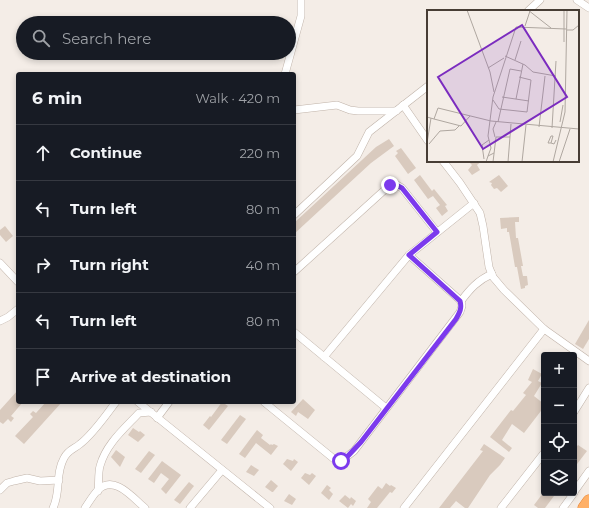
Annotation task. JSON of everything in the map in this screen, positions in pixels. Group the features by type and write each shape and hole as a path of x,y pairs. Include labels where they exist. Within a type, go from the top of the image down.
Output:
{"highway":[{"path":"584,508 589,501"}],"street":[{"path":"296,34 301,16 301,0"},
{"path":"529,10 540,0"},
{"path":"286,72 289,60"},
{"path":"296,213 357,156 369,132 427,87"},
{"path":"296,110 337,105 350,110 358,111 396,111"},
{"path":"402,105 427,140"},
{"path":"444,162 474,202 480,213 489,266 492,274 504,290 544,329 589,361"},
{"path":"296,270 390,185 402,188 437,232"},
{"path":"324,358 409,255 474,202"},
{"path":"266,404 334,459 341,461 354,451 456,319 462,306 460,301 409,255"},
{"path":"0,263 16,280"},
{"path":"460,301 482,278 492,274"},
{"path":"0,320 8,317 16,311"},
{"path":"404,508 544,329"},
{"path":"296,334 386,408"},
{"path":"577,407 589,388"},
{"path":"53,508 57,499 59,480 58,474 64,457 71,449 80,445 114,404"},
{"path":"141,404 270,508"},
{"path":"157,418 168,404"},
{"path":"98,491 100,467 103,457 115,438 139,413 151,412"},
{"path":"501,508 541,457"},
{"path":"190,508 222,470"},
{"path":"577,489 589,471"},
{"path":"0,490 7,483 14,480 27,478 59,480"},
{"path":"85,508 98,491 104,486 111,484 118,486 145,508"},
{"path":"563,508 572,496"}],"building":[{"path":"389,139 394,146 371,163 296,232 296,221 376,147"},
{"path":"401,148 416,168 408,174 395,156 398,153 396,151"},
{"path":"481,162 477,165 480,170 472,175 468,170 472,165 470,163"},
{"path":"420,175 432,191 434,189 447,205 445,206 448,211 442,216 436,208 440,205 433,196 428,199 414,180"},
{"path":"499,175 508,186 501,192 497,188 494,189 491,185 492,183 489,182"},
{"path":"519,217 519,222 515,222 516,238 518,238 523,266 521,266 523,276 527,276 528,285 521,289 517,267 515,267 509,232 507,232 507,228 501,229 500,218"},
{"path":"5,226 13,236 6,242 0,235 0,230"},
{"path":"589,320 589,339 583,349 575,344"},
{"path":"533,369 541,373 538,381 541,382 541,385 534,396 541,402 541,411 524,433 512,424 502,440 512,448 509,452 490,437 511,410 513,411 526,395 523,393 532,382 528,380"},
{"path":"16,392 16,404 21,404 11,416 14,418 11,422 8,419 3,424 0,422 0,410"},
{"path":"303,399 315,410 308,419 298,412 296,416 291,412"},
{"path":"44,404 60,404 24,444 15,436 33,417 30,414 33,411 36,413"},
{"path":"221,404 228,406 209,430 203,425 210,416 211,417"},
{"path":"240,415 246,419 227,444 221,440"},
{"path":"133,428 145,435 138,442 128,435"},
{"path":"257,430 263,435 261,438 270,445 274,444 278,446 271,455 256,443 245,458 239,454"},
{"path":"484,444 505,458 490,475 468,508 465,508 456,501 450,508 439,508 483,451 480,450"},
{"path":"578,445 587,451 577,464 577,460"},
{"path":"116,450 125,457 120,467 111,457"},
{"path":"149,451 155,455 141,473 135,469"},
{"path":"287,459 293,461 294,459 298,462 291,471 283,464"},
{"path":"162,461 181,475 166,494 161,489 169,479 161,473 154,483 148,479"},
{"path":"251,465 259,470 254,476 246,472"},
{"path":"305,473 310,475 312,473 316,476 309,485 301,478"},
{"path":"271,480 278,486 273,492 265,487"},
{"path":"189,482 194,486 180,504 174,500"},
{"path":"386,483 396,488 392,493 390,492 377,508 367,508 371,502 368,499 378,486 382,489"},
{"path":"327,485 331,488 329,490 333,494 329,500 321,493"},
{"path":"289,494 296,499 292,505 284,501"},
{"path":"345,495 356,501 353,506 351,504 348,508 339,501"},
{"path":"541,496 554,496 545,508 538,508 534,505"}],"route":[{"path":"341,461 354,451 456,319 462,306 460,301 409,255 437,232 402,188 390,185"}]}
